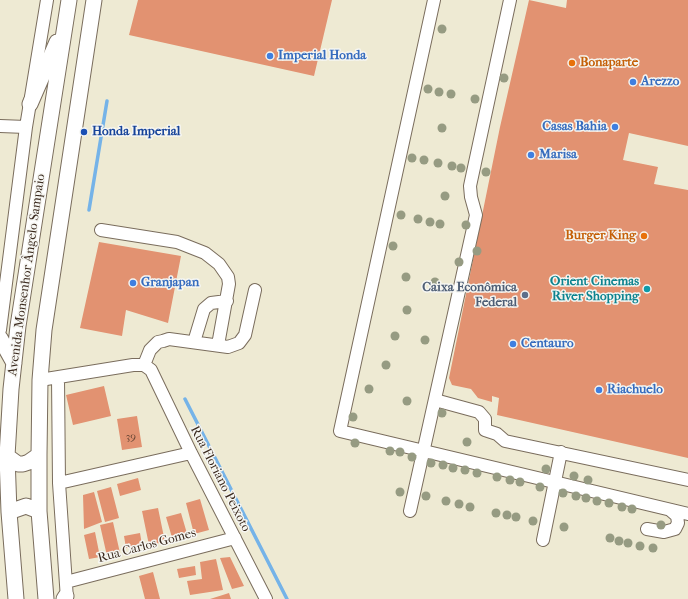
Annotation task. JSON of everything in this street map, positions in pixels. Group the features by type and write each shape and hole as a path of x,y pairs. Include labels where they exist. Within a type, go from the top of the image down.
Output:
{"main road":[{"name":"Avenida Monsenhor Ângelo Sampaio","path":"16,599 9,512 7,456 14,363 69,0"},
{"name":"Avenida Monsenhor Ângelo Sampaio","path":"46,599 39,511 40,380 44,330 94,0"},
{"path":"30,104 66,23"},
{"path":"0,338 14,363"},
{"path":"7,456 18,464 23,464 39,455"},
{"path":"9,512 26,506 39,511"}],"street":[{"path":"0,330 26,127 47,0"},
{"path":"434,0 340,432 688,514"},
{"path":"410,511 476,215 471,197 470,186 510,0"},
{"path":"0,124 26,127"},
{"path":"102,230 177,242 205,253 219,264 228,277 229,284 218,345"},
{"path":"40,380 133,365 148,368 150,350 158,342 170,339 235,346 244,338 255,290"},
{"path":"194,342 204,309 212,303 227,301"},
{"name":"Rua Floriano Peixoto","path":"148,368 266,599"},
{"path":"58,378 59,483 66,594"},
{"path":"435,400 479,412 485,419 485,430 497,434 505,441 688,480"},
{"path":"543,540 561,452"},
{"path":"59,483 191,453"},
{"path":"647,529 664,532 675,529 678,523 677,516 670,510"},
{"name":"Rua Carlos Gomes","path":"66,594 235,538"}],"building":[{"name":"Imperial Honda","path":"138,0 332,0 314,76 129,35"},
{"path":"529,0 566,8 567,0 688,0 688,146 629,133 623,160 658,167 654,184 688,190 688,458 497,415 499,398 492,396 492,402 478,398 471,389 452,385 449,378 500,127"},
{"name":"Granjapan","path":"99,242 181,256 168,323 126,310 122,336 80,328"},
{"path":"104,386 111,416 73,425 66,395"},
{"path":"137,416 142,447 122,450 117,419"},
{"path":"138,478 141,490 120,496 117,484"},
{"path":"111,487 119,518 105,522 97,491"},
{"path":"94,492 102,522 84,529 83,495"},
{"path":"200,499 209,530 194,534 186,503"},
{"path":"158,508 165,542 149,545 142,511"},
{"path":"181,513 188,537 173,541 166,517"},
{"path":"113,522 120,553 107,556 100,525"},
{"path":"95,532 100,557 89,559 84,535"},
{"path":"140,533 142,545 126,548 124,536"},
{"path":"230,557 244,586 232,589 220,558"},
{"path":"216,559 223,590 190,595 187,581 202,579 200,562"},
{"path":"195,566 196,575 179,578 177,569"},
{"path":"153,572 160,599 145,599 139,576"},
{"path":"229,593 231,599 210,599"}],"waterway":[{"path":"89,210 107,101"},
{"path":"185,399 287,599"}],"place":[{"name":"Imperial Honda","path":"270,56"},
{"name":"Bonaparte","path":"572,63"},
{"name":"Arezzo","path":"633,82"},
{"name":"Casas Bahia","path":"615,127"},
{"name":"Honda Imperial","path":"84,132"},
{"name":"Marisa","path":"531,155"},
{"name":"Burger King","path":"644,236"},
{"name":"Granjapan","path":"133,283"},
{"name":"Orient Cinemas River Shopping","path":"647,289"},
{"name":"Caixa Econômica Federal","path":"525,295"},
{"name":"Centauro","path":"513,344"},
{"name":"Riachuelo","path":"599,390"}]}
